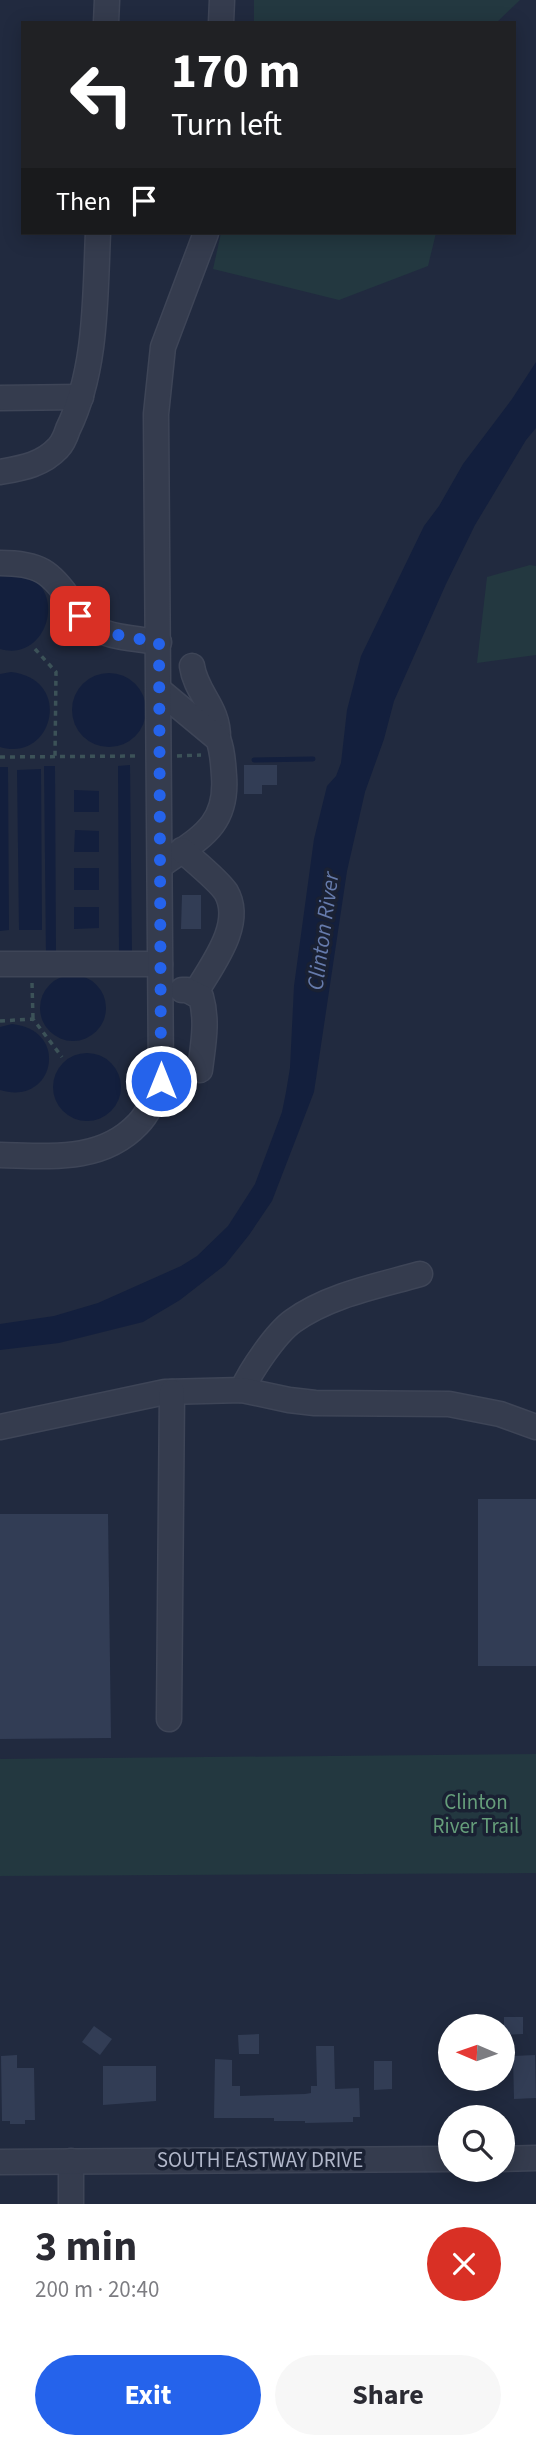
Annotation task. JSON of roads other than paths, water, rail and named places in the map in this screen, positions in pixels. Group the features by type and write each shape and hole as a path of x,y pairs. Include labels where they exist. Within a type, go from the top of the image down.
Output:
{"street":[{"path":"106,21 107,0"},
{"path":"222,0 222,21"},
{"path":"0,472 35,465 60,447 79,408 88,368 98,235"},
{"path":"0,1155 87,1154 107,1146 138,1124 149,1108 161,1081 156,414 163,347 205,235"},
{"path":"0,398 81,397"},
{"path":"0,563 26,563 46,571 63,590 80,616 94,628 159,642"},
{"path":"160,866 210,829 221,813 225,795 216,718 194,677 192,666"},
{"path":"159,690 220,747"},
{"path":"182,850 225,892 230,905 230,923 224,944 195,994"},
{"path":"0,964 160,964"},
{"path":"160,993 187,990 201,997 205,1030 200,1070"},
{"path":"242,1390 250,1372 292,1321 335,1300 420,1274"},
{"path":"0,1427 172,1392 242,1390 289,1401 315,1403 449,1404 491,1412 536,1427"},
{"path":"169,1719 172,1392"},
{"path":"515,2158 536,2158"},
{"name":"SOUTH EASTWAY DRIVE","path":"0,2162 438,2159"},
{"path":"71,2161 71,2204"}],"water":[{"name":"Clinton River","path":"536,362 536,428 475,525 446,584 394,701 365,792 347,871 314,1092 272,1201 225,1265 180,1300 143,1322 59,1343 0,1350 0,1324 54,1316 98,1303 181,1266 197,1256 228,1226 255,1184 282,1112 290,1068 294,986 314,839 327,786 336,776 341,763 347,710 361,656 424,526 463,464"},
{"path":"0,575 22,575 36,582 45,593 47,621 41,635 31,645 17,650 0,649"},
{"path":"11,672 31,678 43,689 49,703 49,718 43,732 33,743 18,749 0,747 0,674"},
{"path":"109,673 130,679 140,689 146,710 140,731 130,741 109,747 88,741 78,731 72,710 78,689 88,679"},
{"path":"130,765 132,955 119,955 118,766"},
{"path":"44,766 55,766 56,956 46,956"},
{"path":"0,767 8,767 9,930 0,931"},
{"path":"41,769 42,930 19,930 17,770"},
{"path":"74,790 99,791 99,812 74,812"},
{"path":"75,830 99,831 99,852 74,852"},
{"path":"74,868 99,868 99,890 74,890"},
{"path":"74,907 99,907 99,928 74,929"},
{"path":"73,975 86,978 96,985 103,995 106,1008 103,1021 96,1031 86,1038 73,1041 60,1038 50,1031 43,1021 40,1008 43,995 50,985 60,978"},
{"path":"12,1024 31,1029 43,1039 48,1052 48,1066 43,1078 33,1088 18,1092 0,1090 0,1027"},
{"path":"87,1053 100,1056 111,1063 118,1074 121,1087 118,1100 111,1111 100,1118 87,1121 74,1118 63,1111 56,1100 53,1087 56,1074 63,1063 74,1056"}],"waterway":[{"path":"254,760 313,759"}],"park label":[{"name":"Clinton River Trail","path":"476,1814"}]}
